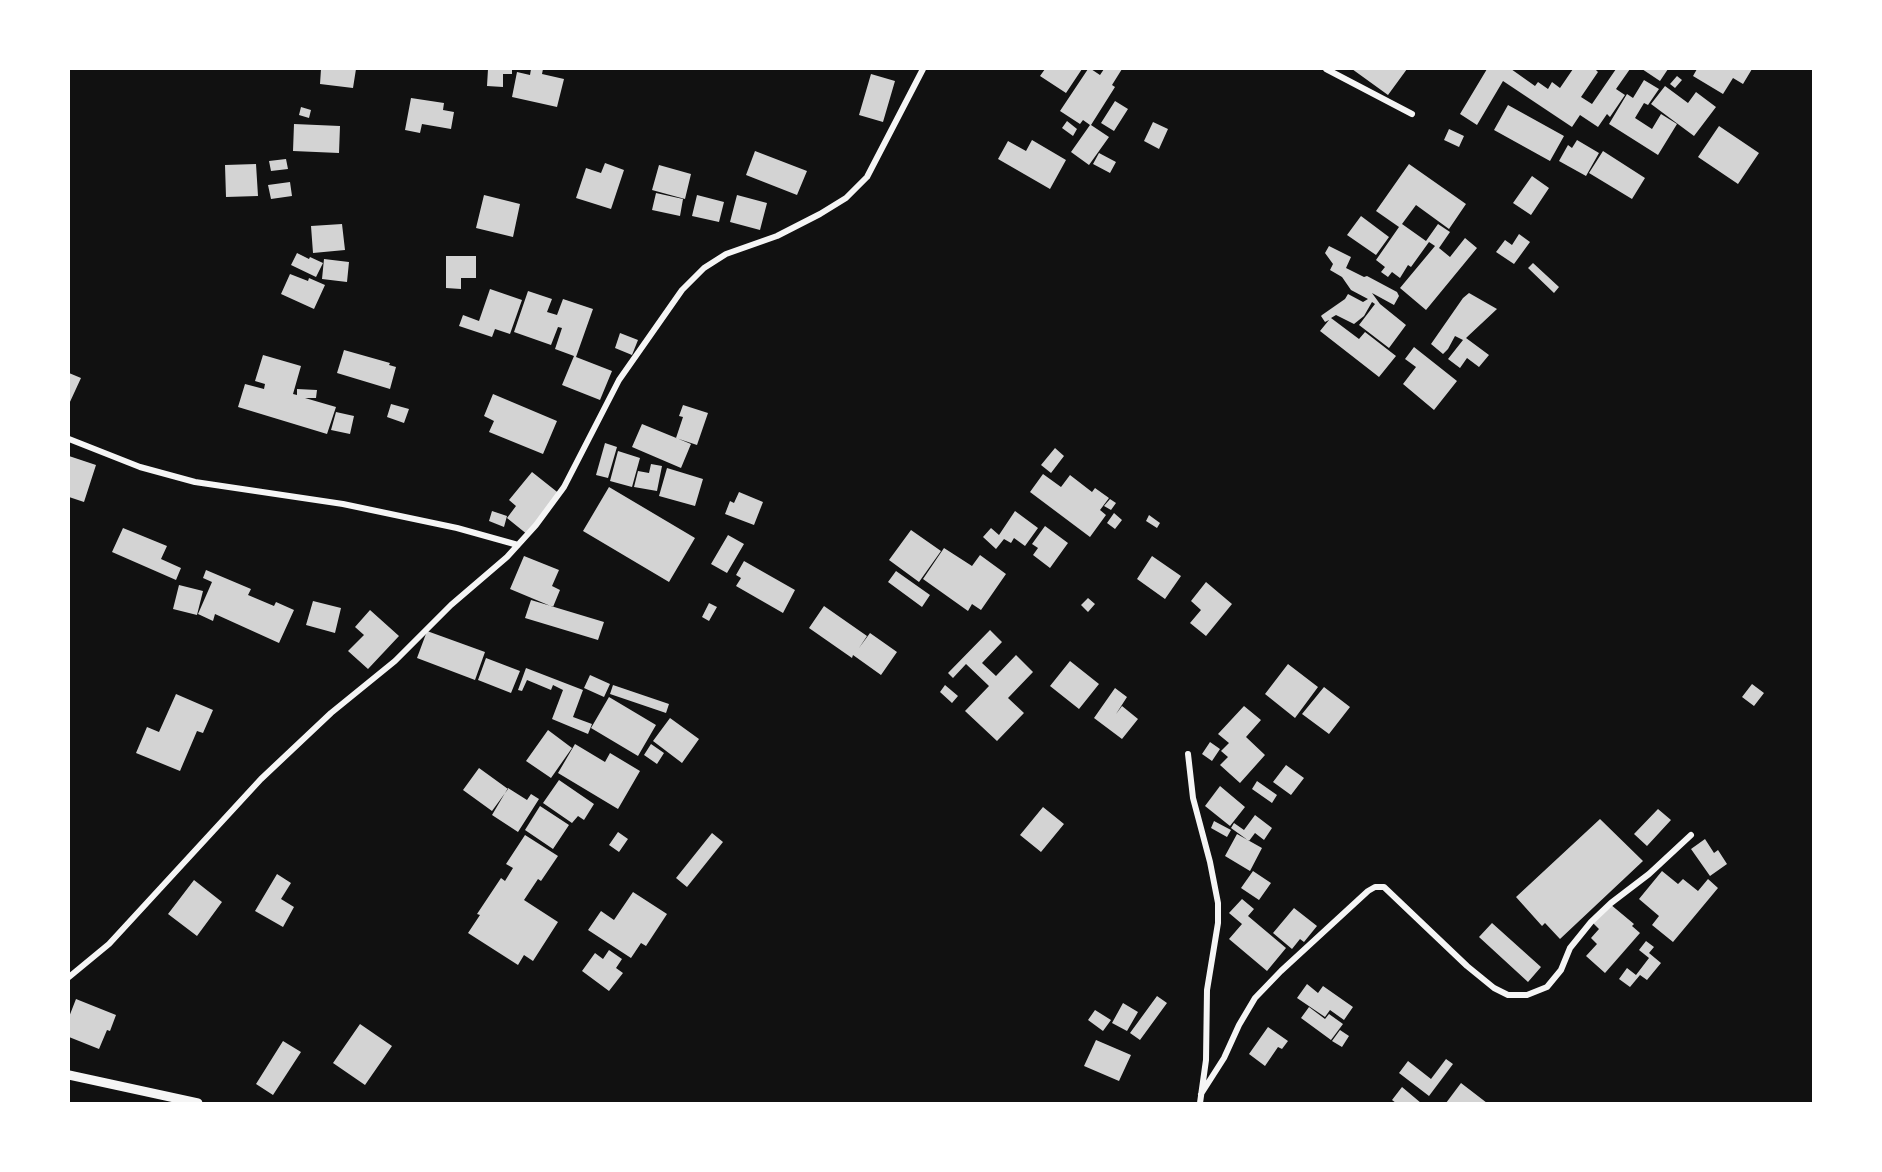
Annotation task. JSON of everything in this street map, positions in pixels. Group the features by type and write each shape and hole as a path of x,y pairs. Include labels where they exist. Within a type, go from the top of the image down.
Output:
{"main road":[{"path":"69,1075 198,1103"}],"street":[{"path":"69,977 109,944 261,779 332,713 394,661 451,605 507,557 536,525 564,487 619,380 682,290 704,268 726,254 777,236 820,214 846,198 867,177 923,69"},
{"path":"1326,69 1412,114"},
{"path":"69,439 140,467 195,482 343,504 457,528 518,545"},
{"path":"1188,754 1193,798 1218,903 1218,923 1207,990 1206,1060 1200,1103"},
{"path":"1201,1094 1224,1058 1239,1025 1255,998 1281,971 1375,887 1384,887 1467,966 1494,988 1508,994 1527,995 1546,987 1561,970 1570,948 1591,922 1611,903 1649,874 1691,835"}],"building":[{"path":"321,69 356,69 353,88 320,84"},
{"path":"488,69 512,69 512,74 503,74 503,87 487,86"},
{"path":"531,69 543,69 542,74 564,79 557,107 512,97 517,72 530,75"},
{"path":"1045,69 1082,69 1066,93 1040,76"},
{"path":"1088,69 1100,75 1104,69 1122,69 1112,85 1115,87 1091,125 1109,137 1089,165 1071,152 1090,125 1083,120 1080,124 1060,111"},
{"path":"1352,69 1407,69 1388,95"},
{"path":"1487,69 1511,69 1535,86 1538,82 1548,89 1552,82 1560,88 1573,69 1595,69 1598,72 1581,97 1592,104 1616,69 1630,69 1616,89 1625,95 1610,117 1607,114 1598,127 1580,115 1572,127 1503,81 1477,125 1460,114"},
{"path":"1642,69 1668,69 1660,81"},
{"path":"1697,69 1752,69 1743,84 1733,78 1723,94 1693,76"},
{"path":"871,74 895,81 883,122 859,115"},
{"path":"1677,76 1682,80 1675,88 1670,84"},
{"path":"1644,80 1659,89 1648,105 1644,103 1635,118 1652,129 1661,114 1677,124 1658,155 1609,124 1627,94 1633,98"},
{"path":"1665,86 1688,103 1696,92 1716,107 1694,136 1651,104"},
{"path":"411,98 444,103 443,110 454,112 451,129 422,124 420,133 405,130"},
{"path":"1115,101 1128,109 1114,131 1101,123"},
{"path":"1508,105 1564,136 1550,161 1494,130"},
{"path":"301,107 311,110 309,118 299,115"},
{"path":"1067,121 1077,129 1073,136 1062,128"},
{"path":"1153,122 1168,129 1159,149 1144,141"},
{"path":"294,124 340,126 339,153 293,151"},
{"path":"1719,126 1759,153 1738,184 1698,157"},
{"path":"1449,129 1464,136 1459,147 1444,140"},
{"path":"1032,140 1066,160 1050,189 998,159 1008,141 1026,151"},
{"path":"1577,140 1599,153 1586,176 1559,161 1568,145 1572,148"},
{"path":"755,151 807,171 797,195 746,175"},
{"path":"1603,151 1645,178 1632,199 1589,173"},
{"path":"1099,153 1116,162 1110,173 1093,164"},
{"path":"286,159 288,169 271,171 269,161"},
{"path":"605,163 624,170 611,209 576,198 586,168 601,173"},
{"path":"256,164 258,196 226,197 225,165"},
{"path":"1409,164 1466,204 1449,229 1416,205 1402,224 1426,241 1438,224 1450,232 1439,248 1450,257 1465,238 1477,248 1426,310 1400,288 1435,246 1429,242 1411,267 1408,265 1400,278 1392,272 1388,277 1381,272 1385,267 1376,260 1399,227 1376,211"},
{"path":"659,165 691,174 685,199 652,190"},
{"path":"1532,176 1549,188 1531,215 1513,203"},
{"path":"290,182 292,196 271,199 268,185"},
{"path":"656,193 683,199 680,216 652,210"},
{"path":"484,195 520,204 513,237 476,228"},
{"path":"697,195 724,202 719,222 692,216"},
{"path":"737,195 767,203 760,230 730,222"},
{"path":"1361,216 1389,237 1376,255 1347,235"},
{"path":"342,224 345,250 313,253 311,226"},
{"path":"1519,234 1530,242 1514,264 1496,252 1505,240 1512,245"},
{"path":"1329,246 1351,257 1346,268 1364,277 1367,276 1397,292 1399,296 1394,305 1372,293 1380,304 1406,325 1389,348 1359,325 1375,304 1372,302 1364,316 1354,324 1336,315 1331,318 1359,339 1365,332 1396,356 1379,377 1320,331 1329,320 1325,322 1321,316 1345,299 1348,294 1363,302 1368,299 1351,290 1342,277 1330,270 1333,264 1325,253"},
{"path":"297,253 323,263 316,277 291,265"},
{"path":"446,256 476,256 476,278 461,278 461,289 446,288"},
{"path":"324,259 349,262 347,282 322,279"},
{"path":"1533,263 1559,287 1554,293 1528,268"},
{"path":"290,274 308,281 309,278 325,285 314,309 281,294"},
{"path":"490,289 522,300 510,334 495,329 492,337 459,326 463,315 479,321"},
{"path":"528,291 552,299 547,312 557,315 563,299 593,309 576,357 612,371 600,400 562,385 574,356 555,349 562,328 558,327 551,345 514,332"},
{"path":"1469,293 1497,309 1466,338 1489,355 1479,367 1467,358 1460,368 1448,359 1463,340 1455,336 1443,354 1431,344 1463,298"},
{"path":"620,333 638,340 632,355 615,348"},
{"path":"1414,347 1457,381 1434,410 1403,384 1416,367 1405,359"},
{"path":"344,350 390,363 389,365 396,367 390,389 337,373"},
{"path":"263,355 301,366 293,394 297,395 297,389 317,390 316,398 305,398 336,407 327,434 238,407 245,384 264,389 265,384 255,381"},
{"path":"69,373 81,378 69,404"},
{"path":"493,394 557,421 543,454 489,432 494,421 484,416"},
{"path":"391,404 409,409 404,423 387,417"},
{"path":"683,405 708,413 697,445 676,438 683,417 679,416"},
{"path":"336,412 354,416 350,434 331,430"},
{"path":"642,424 691,444 681,468 632,447"},
{"path":"605,443 617,447 608,478 596,475"},
{"path":"1055,448 1064,456 1051,473 1041,465"},
{"path":"618,451 640,458 632,487 610,481"},
{"path":"69,456 96,465 84,502 69,497"},
{"path":"651,464 662,466 657,491 634,487 638,471 649,473"},
{"path":"667,468 703,479 695,506 659,496"},
{"path":"532,472 561,495 528,535 507,518 516,506 509,500"},
{"path":"1043,474 1061,487 1070,475 1092,492 1095,488 1109,498 1100,510 1106,515 1090,537 1030,492"},
{"path":"609,487 695,538 669,582 583,531"},
{"path":"739,492 763,502 754,525 725,514 730,501 734,503"},
{"path":"1110,499 1116,503 1111,510 1104,506"},
{"path":"492,511 507,516 504,527 489,521"},
{"path":"1015,511 1038,528 1025,546 1014,538 1011,543 1004,539 996,549 983,537 991,528 999,535"},
{"path":"1114,513 1122,520 1115,529 1107,523"},
{"path":"1149,515 1160,523 1157,528 1146,521"},
{"path":"1045,526 1068,543 1050,568 1033,555 1038,548 1032,544"},
{"path":"123,528 167,546 161,559 181,568 176,580 112,552"},
{"path":"911,530 941,551 919,582 889,560"},
{"path":"728,535 744,544 727,573 711,564"},
{"path":"944,548 972,566 980,555 1006,574 981,610 972,604 968,611 923,579"},
{"path":"524,556 559,570 552,586 560,590 553,607 510,589"},
{"path":"1152,556 1181,576 1165,599 1137,579"},
{"path":"744,561 795,590 783,613 736,586 741,578 736,575"},
{"path":"206,570 251,589 248,595 274,606 276,602 294,610 279,643 215,614 213,621 198,614 212,582 203,578"},
{"path":"896,571 930,595 922,607 888,582"},
{"path":"1206,582 1232,604 1206,636 1190,623 1201,610 1191,601"},
{"path":"179,585 203,591 197,615 173,609"},
{"path":"1088,598 1095,604 1088,612 1081,605"},
{"path":"531,600 604,622 598,640 525,618"},
{"path":"313,601 341,608 335,633 306,625"},
{"path":"709,603 717,607 709,621 702,617"},
{"path":"824,606 867,636 859,648 870,633 897,652 881,675 809,628"},
{"path":"370,610 399,636 368,669 348,651 364,635 355,627"},
{"path":"990,630 1002,642 982,663 996,676 1016,655 1033,672 1008,698 1024,713 997,741 965,711 989,686 966,664 953,678 948,673"},
{"path":"427,631 485,652 475,680 417,658"},
{"path":"486,658 520,671 511,693 478,680"},
{"path":"1070,661 1099,684 1079,709 1050,686"},
{"path":"1288,664 1318,687 1295,718 1265,694"},
{"path":"526,668 583,690 573,717 592,724 588,734 552,719 563,690 553,685 551,690 527,680 522,691 518,690"},
{"path":"590,675 610,684 604,697 584,688"},
{"path":"1752,684 1764,693 1754,706 1742,697"},
{"path":"613,685 669,704 666,713 610,694"},
{"path":"945,685 958,696 952,703 940,692"},
{"path":"1324,687 1350,707 1329,734 1302,714"},
{"path":"1115,688 1127,697 1116,714 1122,706 1138,719 1122,739 1094,718"},
{"path":"176,694 213,710 203,733 197,731 180,771 136,753 147,727 159,732"},
{"path":"609,697 656,725 638,756 591,728"},
{"path":"1244,706 1261,720 1246,737 1265,755 1240,783 1220,765 1228,757 1221,751 1229,743 1218,734"},
{"path":"670,718 699,739 682,763 653,741"},
{"path":"548,730 572,748 551,778 526,761"},
{"path":"1210,742 1220,749 1212,761 1202,754"},
{"path":"575,744 605,762 610,753 640,771 618,809 558,773"},
{"path":"651,744 664,753 657,764 644,755"},
{"path":"1286,765 1304,778 1291,795 1273,782"},
{"path":"479,768 508,789 492,811 463,790"},
{"path":"559,780 594,804 584,820 578,816 572,823 543,803"},
{"path":"1257,781 1277,795 1272,803 1252,789"},
{"path":"1220,786 1245,807 1230,826 1205,806"},
{"path":"508,788 527,800 531,794 539,799 518,832 492,815"},
{"path":"540,806 569,825 553,849 525,830"},
{"path":"1043,807 1064,824 1041,852 1020,835"},
{"path":"1658,809 1671,820 1647,846 1634,834"},
{"path":"1255,815 1272,828 1264,840 1255,833 1249,841 1231,828 1234,823 1244,830"},
{"path":"1600,819 1643,861 1560,939 1545,923 1542,926 1516,897"},
{"path":"1214,821 1231,830 1227,837 1211,828"},
{"path":"618,832 628,839 619,852 609,845"},
{"path":"712,833 723,842 687,887 676,878"},
{"path":"1237,834 1262,848 1250,871 1225,856"},
{"path":"525,835 558,856 541,881 538,879 524,900 558,922 533,961 524,955 518,965 468,933 480,915 477,914 501,878 505,881 513,868 506,864"},
{"path":"1705,839 1714,853 1718,850 1727,864 1710,876 1691,849"},
{"path":"1253,871 1271,883 1259,900 1241,888"},
{"path":"1662,871 1678,884 1683,879 1698,891 1708,879 1718,888 1673,942 1652,925 1659,916 1639,899"},
{"path":"277,874 291,883 281,899 294,907 283,927 255,911"},
{"path":"194,880 222,902 197,936 168,914"},
{"path":"633,892 667,914 646,946 641,943 631,958 588,930 601,911 614,920"},
{"path":"1242,899 1254,909 1248,916 1286,948 1267,971 1229,939 1242,924 1229,913"},
{"path":"1610,904 1634,924 1632,926 1640,933 1605,973 1586,956 1597,944 1591,938 1599,929 1593,923"},
{"path":"1294,908 1317,926 1304,942 1300,939 1292,949 1273,933"},
{"path":"1492,923 1541,967 1528,982 1479,937"},
{"path":"1646,941 1654,947 1649,953 1661,963 1647,980 1640,975 1630,987 1619,979 1627,968 1636,975 1649,958 1639,950"},
{"path":"609,950 622,959 616,968 623,973 609,991 582,971 595,953 603,959"},
{"path":"1307,984 1318,993 1323,986 1353,1007 1344,1020 1330,1010 1325,1017 1297,998"},
{"path":"1157,996 1167,1003 1140,1040 1130,1033"},
{"path":"76,999 116,1015 99,1049 69,1037 69,1017"},
{"path":"1123,1003 1138,1012 1127,1031 1112,1023"},
{"path":"1309,1007 1325,1019 1329,1014 1343,1024 1331,1040 1301,1018"},
{"path":"1095,1010 1111,1020 1103,1031 1088,1020"},
{"path":"360,1024 392,1046 365,1085 333,1063"},
{"path":"1268,1027 1288,1041 1282,1049 1278,1047 1265,1066 1249,1054"},
{"path":"1340,1030 1349,1036 1342,1047 1332,1041"},
{"path":"1096,1040 1131,1055 1119,1081 1084,1066"},
{"path":"283,1041 301,1052 273,1095 256,1084"},
{"path":"1446,1059 1453,1064 1429,1096 1399,1073 1408,1061 1431,1079"},
{"path":"1461,1083 1487,1103 1446,1103"},
{"path":"1402,1087 1421,1103 1396,1103 1392,1100"}]}
